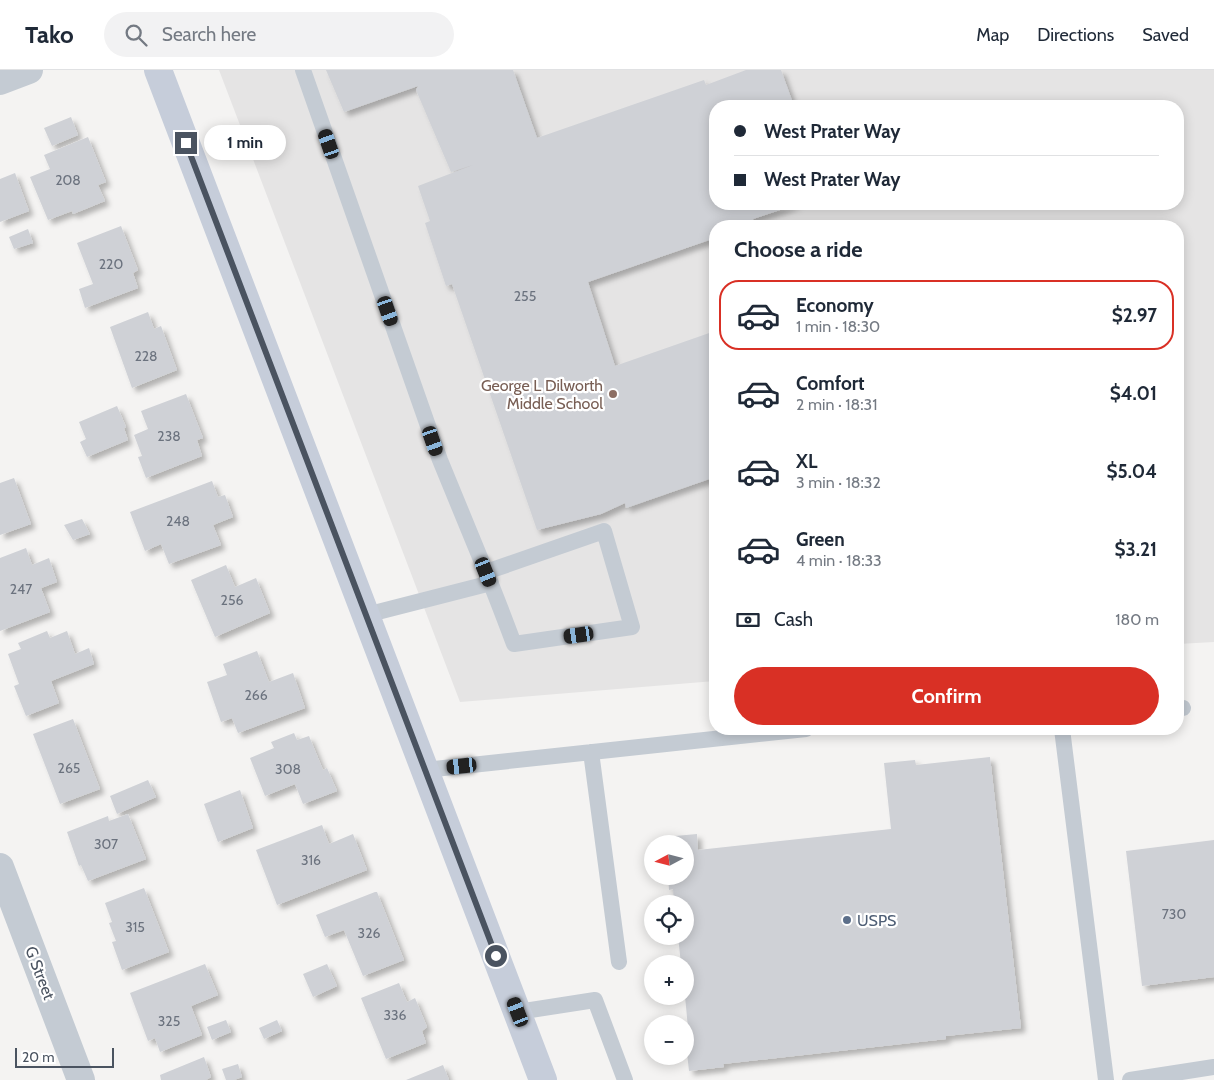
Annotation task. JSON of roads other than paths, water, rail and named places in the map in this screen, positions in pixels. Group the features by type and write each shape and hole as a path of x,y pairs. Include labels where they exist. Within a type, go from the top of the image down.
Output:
{"main road":[{"path":"158,70 543,1080"}],"street":[{"path":"0,81 29,70"},
{"name":"G Street","path":"0,867 81,1080"}],"lane":[{"path":"303,70 440,460 488,577 514,644 632,628 604,531 488,577 366,615"},
{"path":"425,770 750,735"},
{"path":"1063,735 1106,1080"},
{"path":"591,752 619,962"},
{"path":"518,1012 595,1000 626,1080"},
{"path":"1130,1080 1214,1067"}],"place":[{"name":"George L Dilworth Middle School","path":"613,394"},
{"name":"USPS","path":"847,920"}]}
